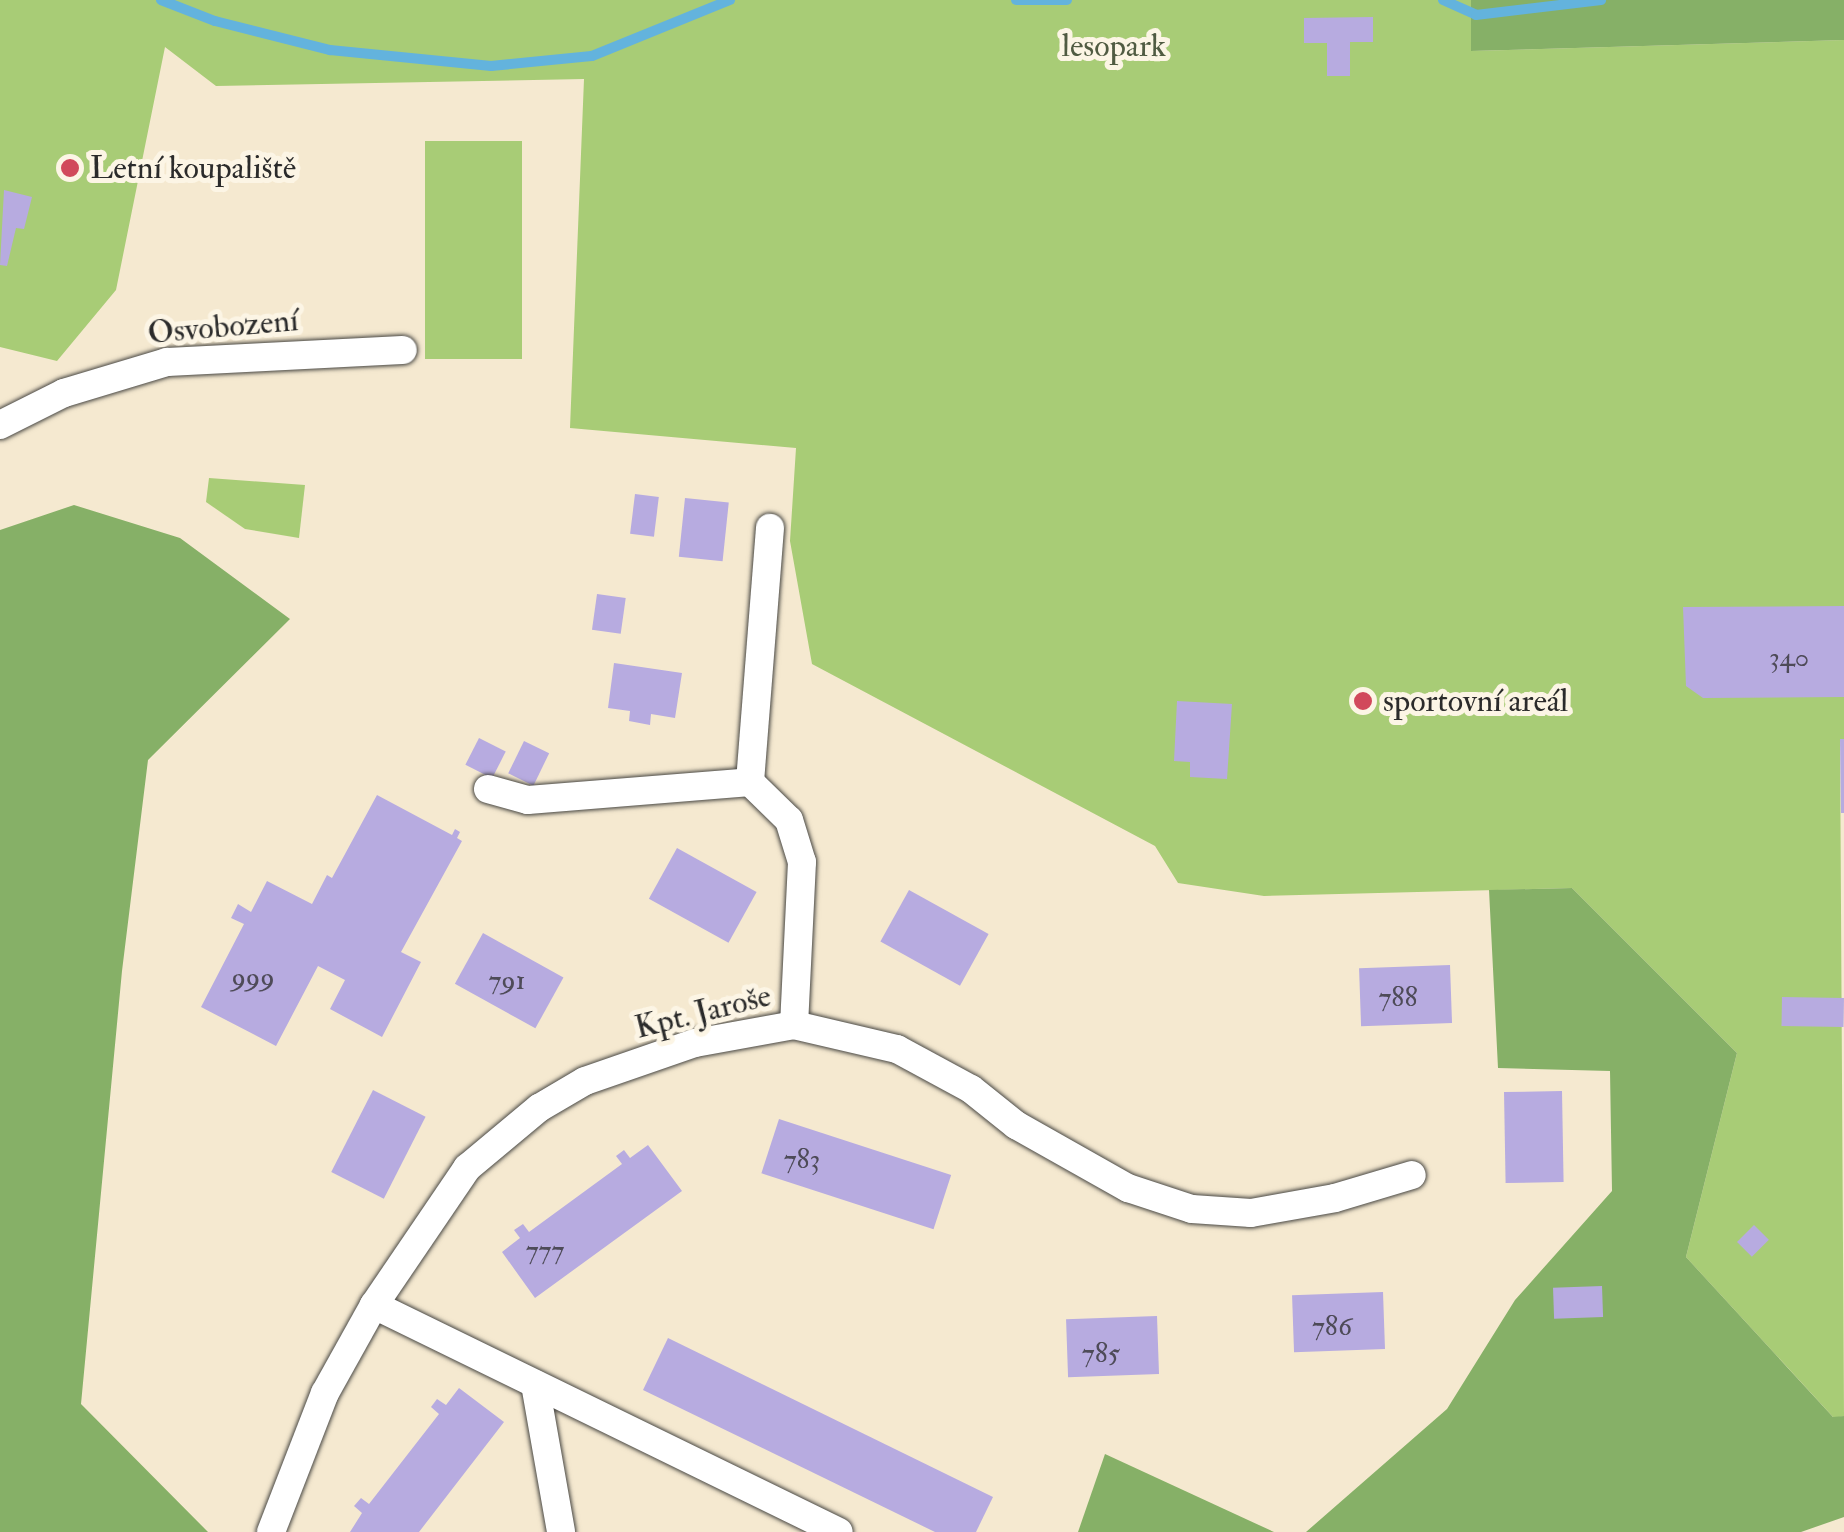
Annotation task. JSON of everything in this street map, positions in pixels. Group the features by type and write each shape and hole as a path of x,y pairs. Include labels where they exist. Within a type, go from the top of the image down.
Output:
{"street":[{"name":"Osvobození","path":"0,425 64,394 167,362 403,350"},
{"path":"750,782 770,528"},
{"path":"488,789 528,800 750,782 790,820 802,862 794,1025"},
{"name":"Kpt. Jaroše","path":"271,1532 325,1393 374,1305 467,1168 539,1108 586,1081 696,1042 794,1025 897,1049 971,1089 1016,1125 1128,1188 1192,1209 1252,1213 1336,1198 1412,1175"},
{"path":"374,1305 839,1532"},
{"path":"535,1384 561,1532"}],"green space":[{"name":"sportovní areál","path":"0,0 1471,0 1472,51 1844,40 1844,739 1840,739 1844,1416 1834,1418 1686,1257 1737,1053 1572,888 1264,896 1178,883 1155,846 812,664 790,541 796,448 570,428 584,79 216,86 165,47 116,290 57,361 0,347"},
{"path":"1471,0 1844,0 1844,40 1471,51"},
{"path":"425,141 522,141 522,359 425,359"},
{"path":"209,478 305,485 299,538 245,529 206,502"},
{"path":"74,505 180,538 290,619 148,760 122,971 81,1404 208,1532 0,1532 0,530"},
{"path":"1572,888 1737,1053 1686,1257 1833,1417 1844,1416 1844,1517 1801,1532 1306,1532 1447,1409 1515,1300 1612,1191 1610,1071 1498,1068 1489,890"},
{"path":"1105,1454 1274,1532 1078,1532"}],"building":[{"path":"1373,17 1373,42 1350,42 1350,76 1327,76 1327,43 1304,43 1304,18"},
{"path":"4,190 32,197 24,229 16,228 7,266 0,265"},
{"path":"635,494 659,497 654,537 630,534"},
{"path":"685,498 729,503 723,561 679,557"},
{"path":"597,594 626,598 621,634 592,630"},
{"path":"1844,606 1844,697 1703,698 1686,686 1683,607"},
{"path":"614,663 682,673 675,718 651,714 650,725 629,721 630,711 608,708"},
{"path":"1177,701 1232,704 1227,779 1190,777 1190,762 1174,761"},
{"path":"479,738 506,752 492,778 465,765"},
{"path":"1840,739 1844,739 1844,813 1841,813"},
{"path":"524,741 549,753 533,786 508,773"},
{"path":"377,795 452,835 455,829 462,841 401,952 421,962 382,1037 330,1009 345,980 318,966 276,1046 201,1007 244,924 231,918 238,904 251,912 267,881 312,904 327,875 332,878"},
{"path":"677,848 757,892 728,943 649,899"},
{"path":"909,890 989,934 960,986 880,942"},
{"path":"483,933 563,978 535,1028 455,984"},
{"path":"1450,965 1452,1023 1361,1026 1359,968"},
{"path":"1782,997 1844,998 1843,1027 1781,1026"},
{"path":"373,1090 426,1117 384,1199 331,1172"},
{"path":"1562,1091 1564,1182 1506,1183 1504,1092"},
{"path":"779,1119 951,1175 934,1229 761,1173"},
{"path":"648,1145 682,1191 535,1298 502,1252 520,1238 514,1230 523,1224 529,1232 622,1164 616,1156 624,1150 630,1158"},
{"path":"1754,1225 1769,1240 1752,1257 1737,1242"},
{"path":"1602,1286 1603,1317 1554,1319 1553,1288"},
{"path":"1383,1292 1385,1349 1294,1352 1292,1295"},
{"path":"1157,1316 1159,1374 1068,1377 1066,1319"},
{"path":"668,1338 993,1497 976,1532 935,1532 643,1390"},
{"path":"459,1388 504,1422 419,1532 350,1532 362,1513 354,1506 361,1498 369,1504 439,1414 431,1407 437,1399 446,1405"}],"waterway":[{"path":"161,0 215,21 330,50 491,66 592,56 730,0"},
{"path":"1016,0 1067,0"},
{"path":"1443,0 1476,15 1601,0"}],"place":[{"name":"Letní koupaliště","path":"70,168"},
{"name":"sportovní areál","path":"1363,701"}],"park label":[{"name":"lesopark","path":"1114,46"}]}
